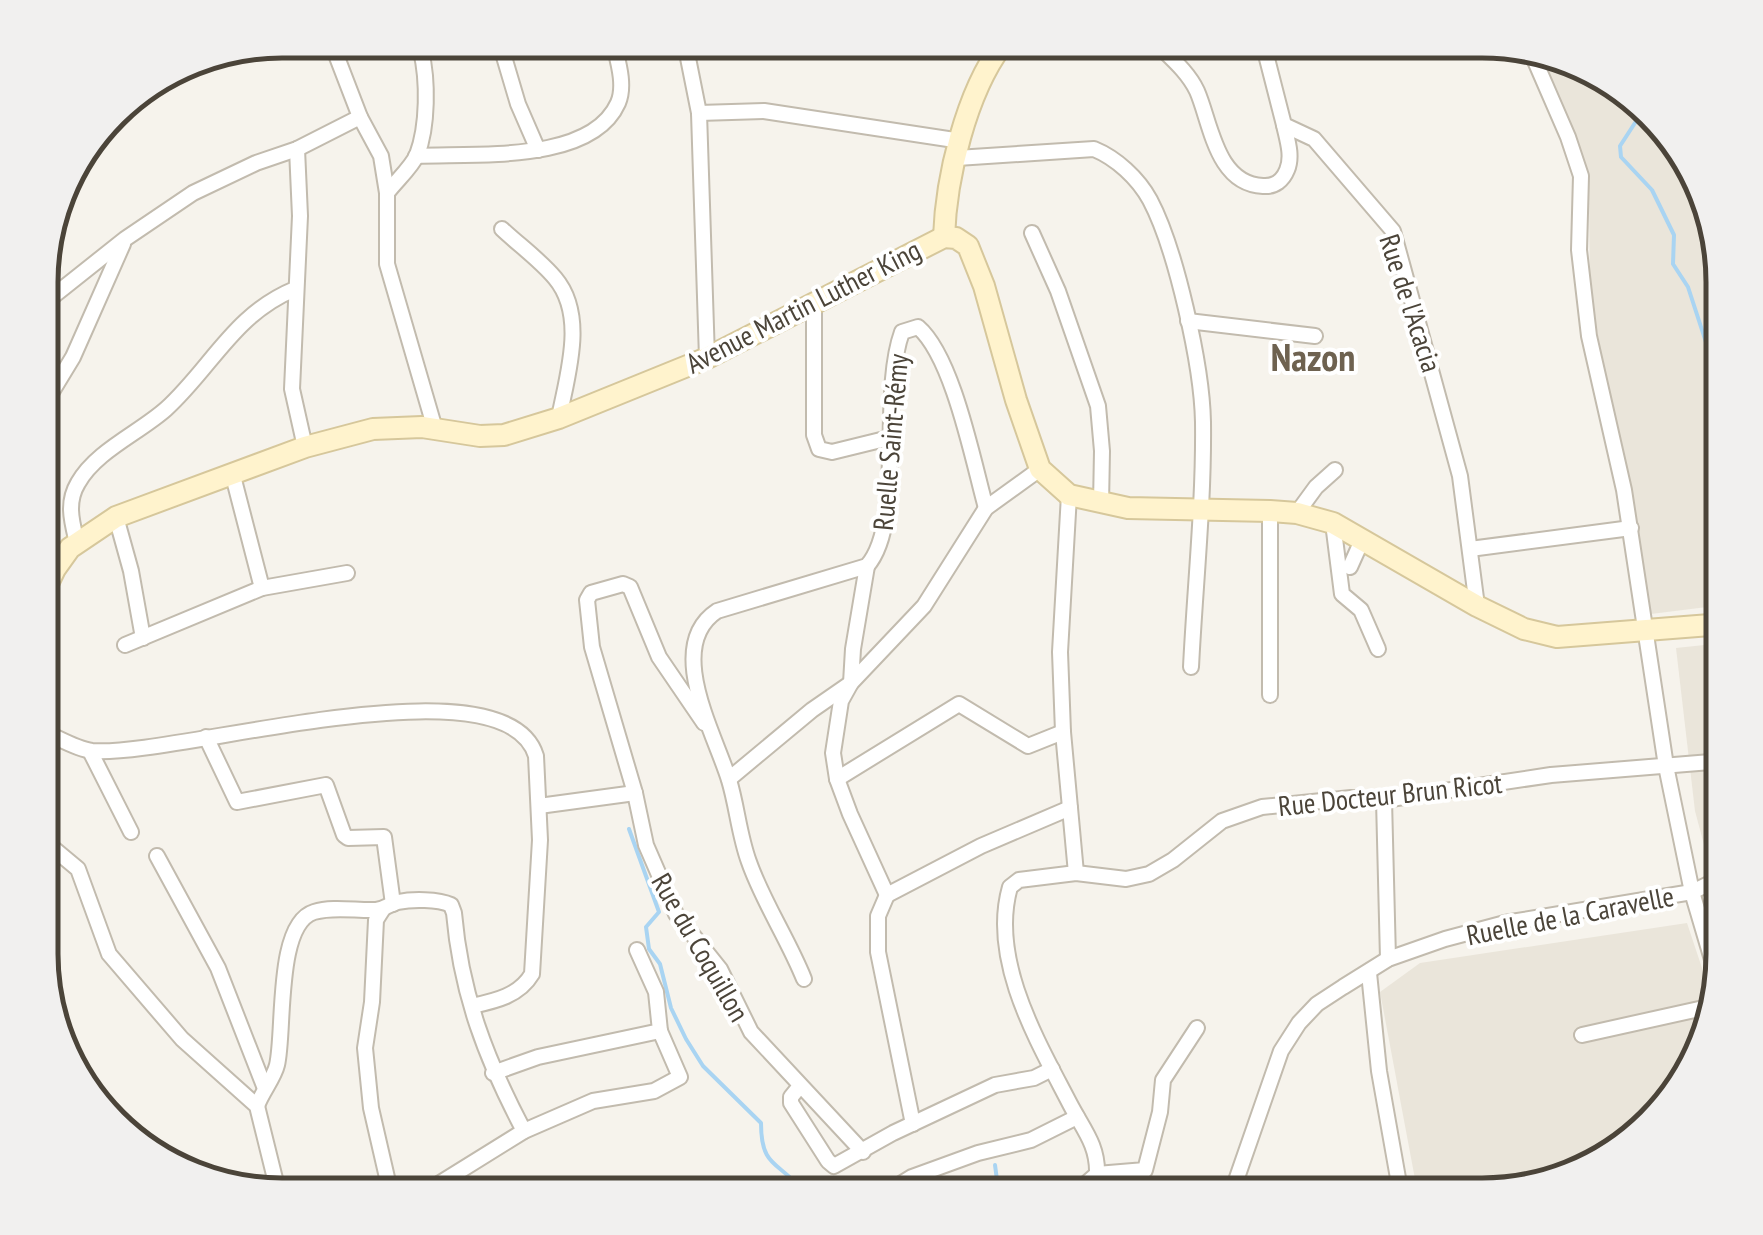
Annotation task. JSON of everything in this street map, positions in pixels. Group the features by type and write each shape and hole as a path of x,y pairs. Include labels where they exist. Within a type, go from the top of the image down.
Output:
{"main road":[{"path":"944,236 959,149 974,98 994,58"},
{"name":"Avenue Martin Luther King","path":"58,564 77,543 116,517 305,447 374,428 435,428 504,436 559,418 706,358 944,236 968,246 1040,469"},
{"path":"1040,469 1069,494 1101,504 1297,513 1334,522 1524,630 1557,636 1705,626"}],"street":[{"path":"336,58 381,156 387,193 387,264 435,428"},
{"path":"387,193 416,156 424,117 423,58"},
{"path":"504,58 538,150"},
{"path":"416,156 538,150 577,141 593,133 620,100 617,58"},
{"path":"688,58 699,113 706,358"},
{"path":"1169,58 1196,89 1220,155 1248,182 1263,186 1275,184 1290,163 1267,58"},
{"path":"1537,65 1568,136 1580,176 1579,250 1588,336 1631,528 1666,766 1705,936"},
{"path":"699,113 764,111 959,149 1094,149 1110,156 1149,198 1171,256 1188,320 1203,418 1191,667"},
{"path":"58,292 193,192 360,117"},
{"name":"Rue de l'Acacia","path":"1284,125 1314,139 1392,231 1456,458 1477,606"},
{"path":"296,149 300,216 292,389 305,447"},
{"path":"502,229 558,280 569,306 571,352 559,418"},
{"path":"1032,233 1058,291 1098,406 1101,504"},
{"path":"58,381 125,239"},
{"path":"77,543 70,498 80,479 167,408 257,308 295,290"},
{"path":"814,306 814,435 819,449 832,452 889,438"},
{"path":"1188,320 1315,336"},
{"name":"Ruelle Saint-Rémy","path":"804,979 748,861 729,779 696,683 692,652 700,624 725,608 867,566 880,546 886,519 895,352 902,332 918,327 933,340 960,412 986,508"},
{"path":"729,779 851,683 924,606 986,508 1040,469"},
{"path":"1297,513 1335,470"},
{"path":"232,476 262,588"},
{"path":"1069,494 1060,652 1076,874"},
{"path":"1270,511 1270,695"},
{"path":"116,517 132,572 143,638"},
{"path":"1334,522 1342,594 1361,610 1378,650"},
{"path":"1470,549 1631,528"},
{"path":"1350,567 1363,538"},
{"path":"867,566 851,683 840,701 833,753 837,779 887,896"},
{"path":"125,646 262,588 347,573"},
{"name":"Rue du Coquillon","path":"712,734 658,657 630,588 623,584 596,590 586,600 592,647 654,867 682,926 720,969 750,1032 863,1152"},
{"path":"837,779 959,704 1028,746 1063,732"},
{"path":"58,738 90,751 360,714 450,710 494,718 517,728 533,745 538,806 540,840 532,974 512,993 472,1006"},
{"path":"206,738 237,802 326,785 344,835 384,837 388,907 376,920 372,1002 364,1048 371,1108 387,1177"},
{"path":"90,751 131,832"},
{"name":"Rue Docteur Brun Ricot","path":"1097,1174 1098,1154 1090,1134 1052,1068 1016,986 1008,949 1008,896 1010,887 1020,880 1076,874 1126,879 1149,874 1222,821 1262,808 1350,798 1384,800 1551,775 1705,763"},
{"path":"538,806 635,793"},
{"path":"1384,800 1388,959"},
{"path":"913,1124 878,952 878,916 887,896 996,838 1070,808"},
{"path":"58,850 78,869 109,954 182,1038 257,1106"},
{"path":"157,856 218,968 264,1086"},
{"path":"1692,892 1705,886"},
{"name":"Ruelle de la Caravelle","path":"1236,1178 1281,1051 1298,1023 1317,1004 1388,959 1506,923 1692,892"},
{"path":"275,1177 257,1106 276,1069 284,963 298,926 314,912 444,902 451,906 458,962 493,1073 524,1131"},
{"path":"449,1177 524,1131 593,1101 654,1091 680,1077 660,1031 656,992 637,950"},
{"path":"1368,973 1397,1178"},
{"path":"1582,1035 1698,1010"},
{"path":"1093,1178 1097,1174 1146,1170 1163,1080 1197,1028"},
{"path":"493,1073 538,1058 660,1031"},
{"path":"800,1086 790,1097 792,1103 830,1163 837,1166 995,1085 1034,1078 1052,1068"},
{"path":"911,1178 978,1153 1032,1140 1077,1116"}],"shaded area":[{"path":"1543,66 1594,88 1640,123 1682,182 1698,224 1705,267 1705,607 1651,614 1590,294 1589,196"},
{"path":"1705,645 1705,848 1695,811 1676,648"},
{"path":"1687,923 1704,974 1694,1026 1675,1066 1640,1112 1606,1140 1554,1166 1511,1176 1415,1178 1380,992 1420,963"}],"waterway":[{"path":"1637,120 1620,146 1621,157 1652,190 1674,235 1673,264 1688,287 1705,339"},
{"path":"629,829 659,912 646,927 649,949 660,964 671,1008 703,1066 761,1123 769,1158 790,1177"},
{"path":"995,1165 997,1178"}],"district":[{"name":"Nazon","path":"1313,356"}]}
